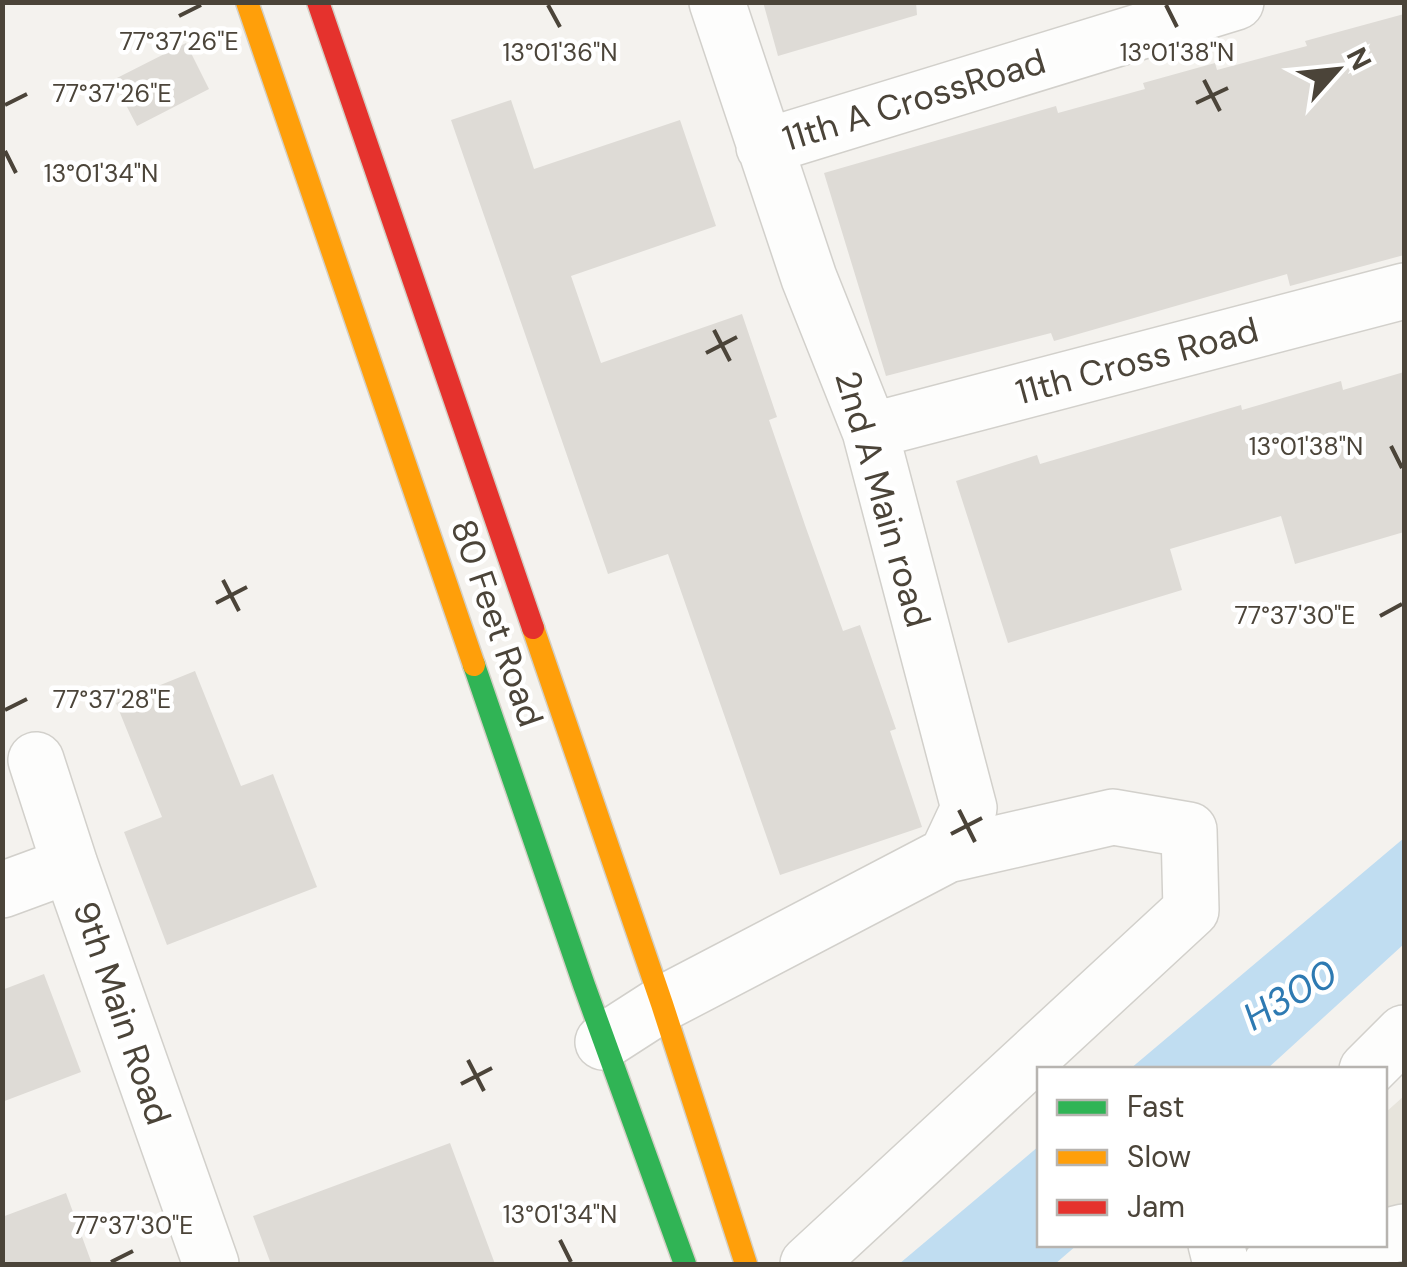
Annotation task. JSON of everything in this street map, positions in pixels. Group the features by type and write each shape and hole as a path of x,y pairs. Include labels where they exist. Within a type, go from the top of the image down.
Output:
{"main road":[{"name":"80 Feet Road","path":"247,2 603,1042 684,1264"},
{"name":"80 Feet Road","path":"318,2 662,1004 746,1264"}],"street":[{"name":"2nd A Main road","path":"718,2 809,278 870,432 969,808 947,854"},
{"name":"11th A CrossRoad","path":"764,146 1236,2"},
{"name":"11th Cross Road","path":"870,432 1404,291"},
{"name":"9th Main Road","path":"36,760 211,1264"},
{"path":"603,1042 662,1004 947,854 1112,817 1189,830 1191,910 808,1264"},
{"path":"2,890 70,866"},
{"path":"1371,1067 1404,1033"},
{"path":"1271,1264 1342,1247"}],"shaded area":[{"path":"1404,1096 1404,1264 1284,1264 1387,1247 1387,1111"}],"water":[{"name":"H300","path":"1404,838 1404,944 1269,1067 1132,1067"},
{"path":"1037,1148 1037,1247 1075,1247 1055,1264 899,1264"}],"building":[{"path":"763,2 916,2 917,15 778,56"},
{"path":"1404,14 1404,255 1290,286 1287,274 1054,341 1051,333 886,376 824,173 1056,106 1058,113 1145,89 1143,83 1215,63 1217,70 1307,46 1305,41"},
{"path":"186,43 209,89 137,126 113,80"},
{"path":"511,100 534,169 680,120 716,226 571,276 601,363 742,314 777,417 769,420 806,528 843,631 860,625 896,729 890,731 922,827 780,875 668,554 608,574 451,120"},
{"path":"1404,372 1404,532 1295,564 1281,516 1170,549 1182,590 1008,643 956,481 1037,455 1040,464 1241,405 1242,410 1341,381 1343,390"},
{"path":"195,671 241,786 273,774 317,887 167,945 124,832 162,817 116,703"},
{"path":"44,974 81,1072 2,1102 2,990"},
{"path":"450,1143 495,1264 271,1264 253,1216"},
{"path":"66,1193 92,1264 2,1264 2,1217"}],"traffic: fast":[{"path":"474,665 685,1264"}],"traffic: slow":[{"path":"247,2 474,665"},
{"path":"533,628 746,1264"}],"traffic: jam":[{"path":"318,2 533,628"}]}
